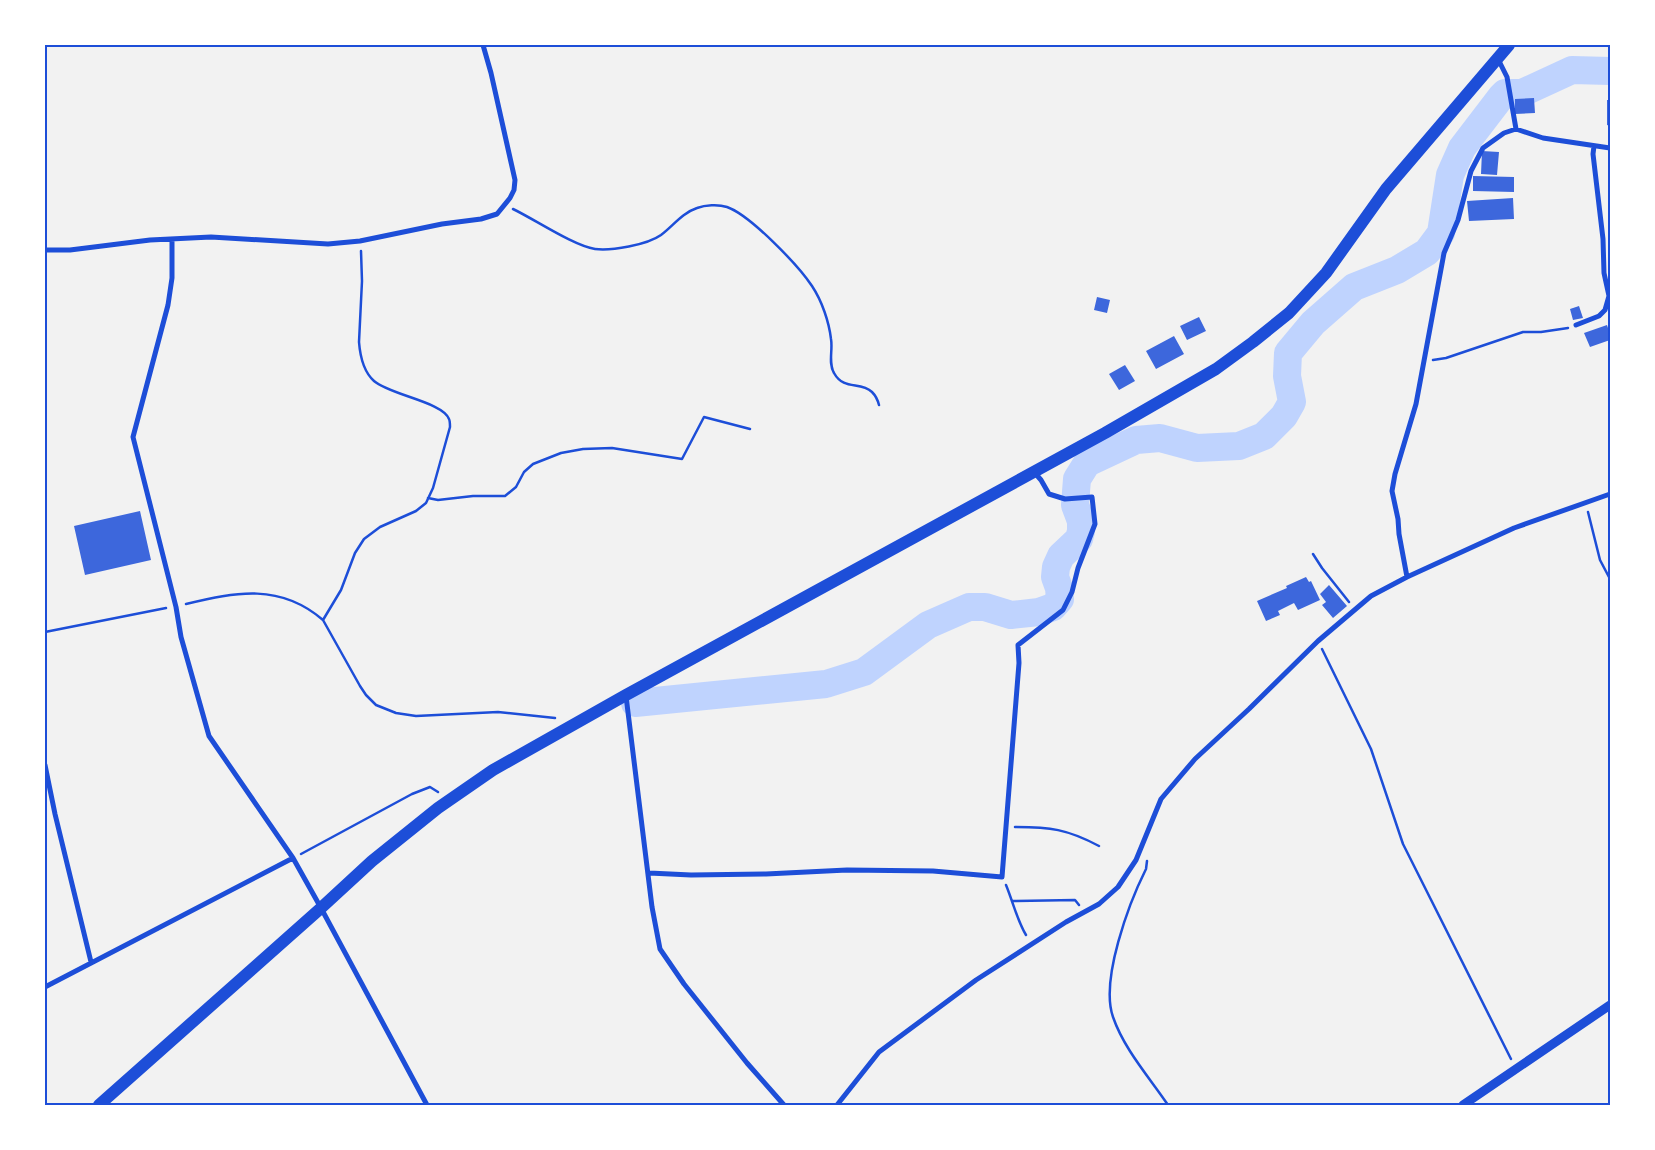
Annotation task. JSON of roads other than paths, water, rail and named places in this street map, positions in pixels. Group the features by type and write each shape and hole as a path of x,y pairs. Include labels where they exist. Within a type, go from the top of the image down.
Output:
{"main road":[{"path":"99,1105 372,861 450,800 493,770 626,695 1034,472 1216,369 1253,342 1289,313 1326,273 1386,189 1509,45"}],"street":[{"path":"45,250 70,250 172,239 211,237 328,244 360,241 442,224 481,219 497,214 506,205 514,190 515,180 483,45"},
{"path":"1497,59 1507,76 1516,129"},
{"path":"1407,577 1392,491 1395,474 1416,404 1444,253 1458,220 1471,171 1483,148 1504,134 1516,129 1543,138 1610,148"},
{"path":"1576,325 1593,319 1605,310 1609,296 1604,273 1603,240 1593,154 1594,146"},
{"path":"172,239 172,278 168,306 134,437 176,607 181,637 209,736 293,858 427,1105"},
{"path":"649,873 691,875 885,870 933,871 1002,877 1019,663 1018,645 1063,610 1072,592 1078,568 1095,524 1092,498 1065,499 1049,494 1034,472"},
{"path":"837,1105 879,1052 976,980 1066,922 1099,904 1118,887 1136,860 1161,799 1195,759 1249,709 1318,640 1370,596 1514,528 1610,494"},
{"path":"626,695 652,907 660,950 684,984 747,1063 784,1105"},
{"path":"45,765 47,786 91,962"},
{"path":"45,987 293,858"},
{"path":"1463,1105 1610,1005"}],"waterway":[{"path":"635,703 826,684 864,672 928,625 969,607 985,607 1011,615 1039,612 1053,607 1060,599 1055,577 1056,567 1061,556 1079,539 1081,531 1081,521 1075,505 1077,479 1087,463 1136,440 1160,438 1197,448 1239,446 1264,436 1284,416 1292,402 1287,376 1288,353 1313,323 1354,287 1397,270 1427,252 1441,233 1450,175 1462,148 1501,97 1505,93 1522,93 1572,70 1610,71"}]}
